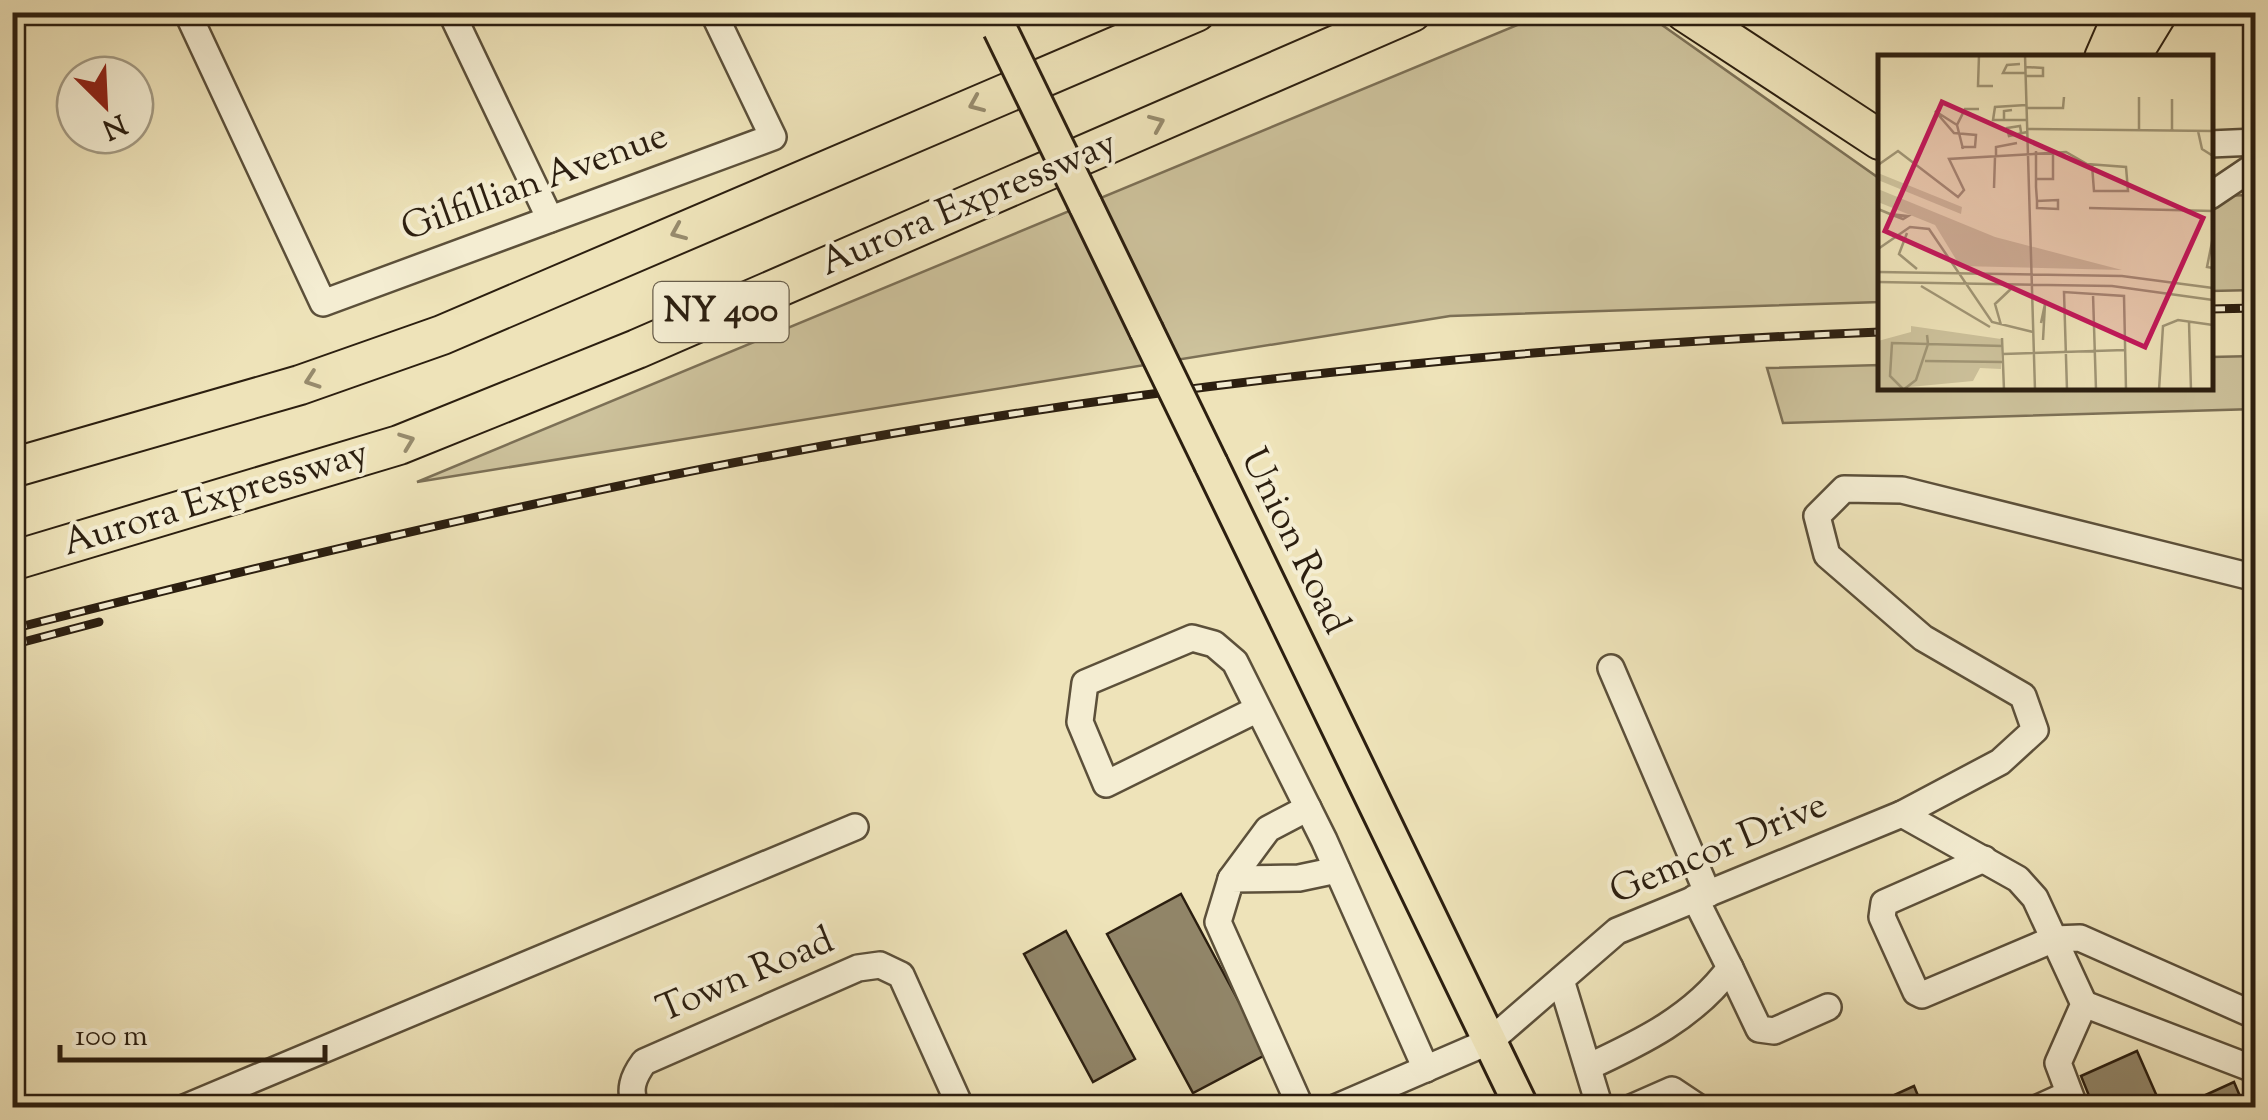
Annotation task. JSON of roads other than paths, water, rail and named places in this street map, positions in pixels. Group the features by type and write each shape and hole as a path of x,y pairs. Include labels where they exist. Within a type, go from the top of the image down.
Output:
{"highway":[{"path":"1096,53 1149,12"},
{"name":"NY 400","path":"12,468 300,385 442,335 1196,12"},
{"name":"Aurora Expressway","path":"12,561 399,444 637,348 1412,12"},
{"path":"1685,12 1878,139"},
{"path":"1718,12 1858,112 1878,122"},
{"path":"2105,55 2124,12"},
{"path":"2132,55 2158,12"}],"main road":[{"name":"Union Road","path":"996,21 1522,1108"}],"street":[{"name":"Gilfillian Avenue","path":"187,12 323,303 773,136 713,12"},
{"path":"451,12 550,219"},
{"path":"2213,144 2256,142"},
{"path":"2213,194 2256,165"},
{"name":"Gemcor Drive","path":"1490,1042 1617,930 1902,814 2000,762 2035,730 2023,696 1923,638 1828,555 1817,516 1844,489 1902,490 2256,578"},
{"path":"1258,709 1106,784 1080,722 1085,683 1192,638 1214,644 1235,662 1338,870 1426,1068"},
{"path":"1611,668 1730,968 1759,1029 1774,1031 1828,1007"},
{"path":"1301,1108 1218,922 1232,879 1268,829 1308,808"},
{"path":"1902,814 2018,879 2035,898 2084,1004 2256,1070"},
{"path":"184,1108 855,827"},
{"path":"1984,859 1884,903 1882,917 1916,992 1922,995 2054,939 2080,938 2256,1016"},
{"path":"1232,879 1299,878 1338,870"},
{"name":"Town Road","path":"636,1108 631,1097 633,1077 644,1062 858,968 880,965 901,975 961,1108"},
{"path":"1588,1067 1654,1036 1714,990 1730,968"},
{"path":"1561,980 1600,1108"},
{"path":"2038,1108 2072,1100 2058,1064 2084,1004"},
{"path":"1335,1108 1490,1042"},
{"path":"1631,1108 1672,1090 1700,1108"}],"railway":[{"path":"2213,309 2256,308"},
{"path":"12,629 575,495 902,432 1180,390 1460,359 1878,332"},
{"path":"12,645 99,622"}]}
